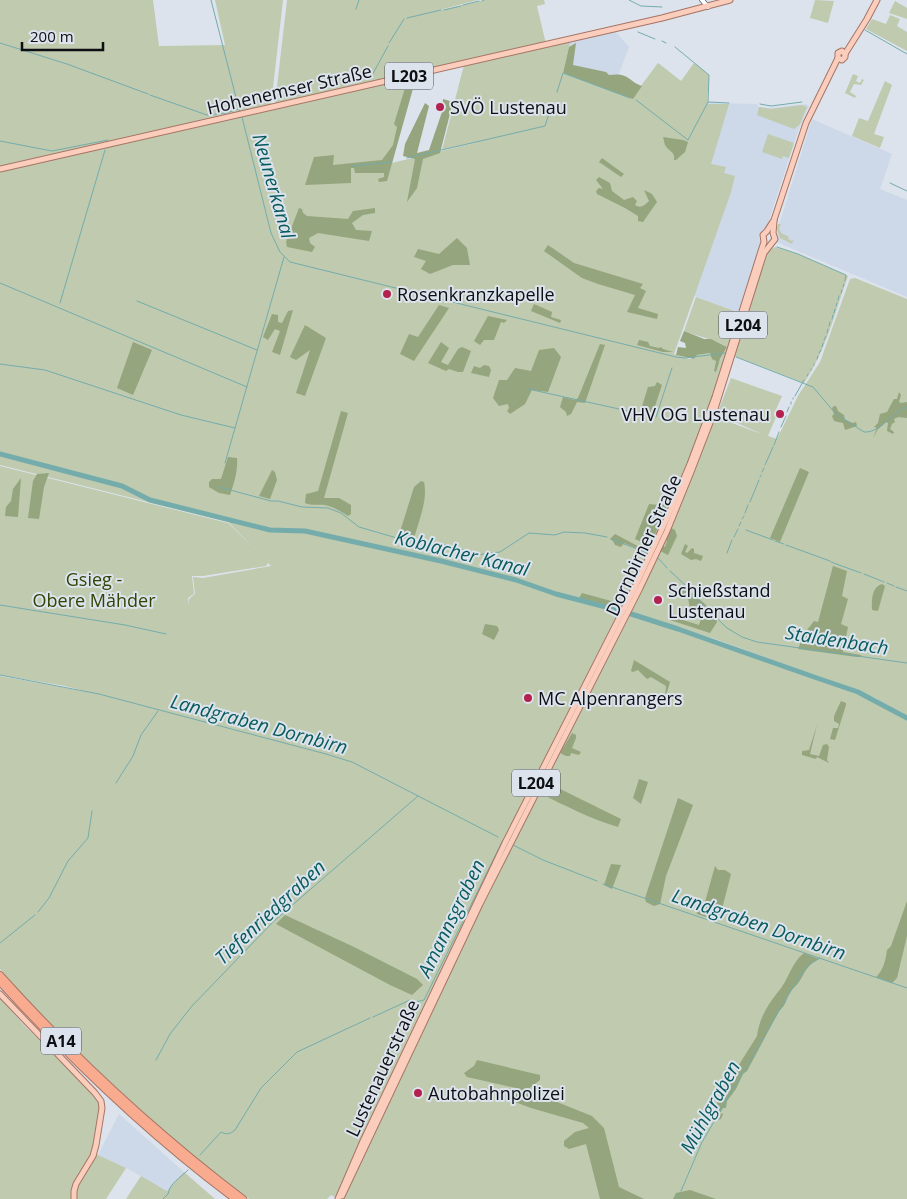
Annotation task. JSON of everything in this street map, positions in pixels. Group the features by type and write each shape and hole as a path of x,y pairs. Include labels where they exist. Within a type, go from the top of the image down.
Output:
{"highway":[{"name":"A14","path":"1,978 53,1039 123,1103 235,1199"},
{"name":"A14","path":"123,1103 243,1199"},
{"path":"223,1190 230,1199"}],"main road":[{"name":"Hohenemser Straße","path":"0,169 730,0"},
{"name":"Dornbirner Straße","path":"767,243 763,235 770,232 806,123 819,94 840,59 838,53 844,53 867,19 877,0"},
{"name":"Dornbirner Straße","path":"507,844 628,606 667,518 694,455 767,243 775,239 770,232"},
{"name":"Lustenauerstraße","path":"341,1199 426,1008 507,844"},
{"path":"0,994 99,1097 102,1108 94,1152 74,1188 74,1199"},
{"name":"L204","path":"332,1199 344,1189"}],"street":[{"path":"702,0 708,6"}],"shaded area":[{"path":"613,29 629,47 618,76 641,86 658,63 709,103 757,104 759,107 771,108 806,104 809,106 798,131 767,226 762,230 759,237 761,246 740,313 694,296 569,101 569,47 571,38"},
{"path":"812,119 892,154 880,189 907,200 907,297 774,241"},
{"path":"119,1114 184,1172 168,1191 98,1155"}],"green space":[{"path":"0,0 153,0 159,46 225,45 215,0 283,0 271,105 0,167"},
{"name":"Gsieg - Obere Mähder","path":"287,0 478,0 428,13 484,0 544,0 545,4 537,6 546,44 571,38 563,73 632,98 658,63 681,81 694,63 709,75 707,104 729,104 711,164 726,167 724,173 735,176 674,354 694,359 697,355 710,353 716,361 714,371 727,347 684,331 696,297 740,313 711,415 764,435 717,414 731,378 782,396 774,414 776,417 768,436 777,439 798,396 820,362 850,279 855,278 907,299 907,717 875,698 848,687 715,639 622,610 620,612 834,685 879,704 907,720 907,1199 338,1199 331,1195 327,1199 249,1199 189,1154 73,1048 32,1006 0,969 0,676 88,692 65,686 0,675 0,466 228,523 255,549 228,522 0,465 0,168 416,76 392,163 483,141 442,150 464,65 372,82 275,104","holes":["268,563 271,566 203,578 193,577 195,594 189,599 189,605 188,598 194,594 192,576 266,566"]},
{"path":"815,0 834,1 828,23 810,18"},
{"path":"895,1 907,8 907,19 889,13"},
{"path":"890,15 900,19 897,26 907,32 907,51 866,29 872,19 886,24"},
{"path":"576,43 573,65 606,72 609,75 625,76 642,86 633,99 563,73 569,47"},
{"path":"853,74 858,76 856,81 860,83 862,79 864,80 861,85 854,84 850,92 856,96 855,98 845,93"},
{"path":"885,81 892,85 874,134 884,137 880,148 852,136 859,118 868,121"},
{"path":"414,85 387,181 379,182 378,179 384,177 384,173 355,173 354,168 351,168 351,183 305,185 314,157 334,155 333,165 382,160 393,145 397,127 394,124 405,88"},
{"path":"443,99 453,102 440,153 423,159 417,188 407,202 415,159 403,156 405,144 425,103 429,106 417,153 429,150 442,112"},
{"path":"802,105 807,107 800,124 794,129 757,115 759,107 771,109"},
{"path":"768,134 794,143 789,158 783,156 782,159 762,152"},
{"path":"663,137 688,142 685,152 674,160 674,155 666,147"},
{"path":"602,158 624,174 621,177 599,162"},
{"path":"599,177 610,183 612,191 624,200 633,197 637,201 635,205 639,207 649,201 644,190 652,194 657,202 643,222 638,221 638,216 597,194 596,191 599,188 603,189 596,180"},
{"path":"299,208 307,216 348,219 353,211 375,208 375,213 363,215 352,223 356,230 372,231 369,241 318,233 309,238 310,243 315,247 312,252 287,247 286,242"},
{"path":"778,224 781,224 779,228 781,233 789,237 788,239 794,240 792,244 780,238 777,229"},
{"path":"457,238 467,248 470,265 453,265 430,274 421,269 426,261 414,257 418,249 439,254"},
{"path":"548,245 574,263 643,284 640,288 646,291 638,308 658,314 657,319 627,312 635,295 582,278 544,251"},
{"path":"775,247 798,254 848,276 824,345 804,383 734,356 766,252"},
{"path":"534,304 552,312 551,317 561,320 560,323 531,311"},
{"path":"439,305 449,308 414,361 400,354 409,334 418,337"},
{"path":"293,310 280,355 272,352 280,331 275,329 268,340 263,337 272,314 278,315 278,322 282,323 288,311"},
{"path":"488,316 507,320 504,323 501,322 494,340 484,340 480,345 474,341"},
{"path":"305,325 326,338 305,396 296,393 310,350 296,360 290,357"},
{"path":"684,331 704,339 711,339 727,347 720,359 716,372 714,371 716,361 712,359 710,353 697,355 694,359 676,355 678,347 686,348 685,343 680,341"},
{"path":"639,340 648,342 650,346 661,347 673,352 663,352 637,345"},
{"path":"133,342 152,350 133,395 117,388"},
{"path":"441,342 449,348 441,362 448,365 458,349 462,347 471,351 463,372 449,369 446,371 428,363"},
{"path":"600,344 605,345 585,403 577,402 571,414 567,416 566,412 560,407 563,397 575,400 578,398"},
{"path":"554,348 561,357 548,392 532,390 525,404 510,414 507,411 509,408 508,404 499,406 493,398 499,380 507,380 515,368 531,371 539,350"},
{"path":"484,365 489,366 491,370 489,377 471,373 474,366 480,368"},
{"path":"657,382 662,385 652,415 640,413 648,387 655,386"},
{"path":"899,392 901,395 899,402 907,402 907,418 898,417 894,419 895,422 890,429 894,432 893,434 887,431 888,423 886,422 878,429 873,438 877,428 874,427 878,423 880,414 887,412 894,399 897,399"},
{"path":"834,406 844,415 845,420 853,423 856,422 857,426 845,430 843,423 834,421 832,408"},
{"path":"341,411 348,413 324,498 339,498 351,505 351,514 348,516 328,506 305,503 306,494 318,491"},
{"path":"228,457 237,458 236,472 230,495 219,493 209,487 209,482 212,479 221,479"},
{"path":"800,468 809,472 780,542 770,538"},
{"path":"272,470 275,472 277,480 270,499 259,496"},
{"path":"49,473 44,487 39,519 28,518 33,481 37,474"},
{"path":"21,478 18,517 5,516 6,507 11,501 13,489"},
{"path":"421,481 424,482 425,489 422,510 414,538 408,540 399,535 414,487"},
{"path":"667,488 675,488 650,546 635,539 649,504 659,505 665,497"},
{"path":"671,528 675,530 677,536 668,555 660,551 663,546 665,547"},
{"path":"615,534 647,551 646,556 639,549 624,543 621,547 615,545 610,539"},
{"path":"685,544 688,546 685,552 687,553 692,548 694,549 694,553 703,556 701,561 691,560 681,554"},
{"path":"833,566 847,571 842,596 848,599 841,624 848,627 843,652 861,655 862,657 798,649 804,634 814,621 818,622"},
{"path":"882,584 885,586 878,611 872,610 874,591"},
{"path":"684,586 705,604 716,619 717,622 710,633 670,620 673,617 699,625 701,619 690,609 688,598 681,594"},
{"path":"582,593 622,604 619,608 579,598"},
{"path":"485,624 497,626 499,630 494,640 482,634"},
{"path":"634,660 670,682 665,699 666,686 651,677 647,679 638,670 631,671"},
{"path":"841,701 846,703 846,705 835,740 830,739 833,728 838,728 839,724 834,721 834,716"},
{"path":"817,725 810,754 819,756 823,745 827,744 829,747 827,760 829,763 817,757 816,759 802,755 802,751 809,750"},
{"path":"572,733 576,735 576,738 572,748 581,752 579,755 571,753 570,756 566,756 560,753"},
{"path":"639,779 648,782 641,804 633,798"},
{"path":"546,782 621,819 618,827 588,816 539,793"},
{"path":"678,798 693,805 666,876 660,904 654,906 646,902 645,898"},
{"path":"611,864 621,865 612,889 604,885"},
{"path":"715,866 718,870 725,870 731,874 718,921 697,914 696,909 703,909"},
{"path":"907,901 907,936 897,978 892,983 876,977 884,965 887,950 891,946"},
{"path":"285,915 354,947 417,979 423,985 412,995 390,985 276,924"},
{"path":"804,953 819,959 809,966 789,994 747,1071 743,1074 736,1089 727,1101 726,1108 723,1108 720,1113 723,1114 721,1119 714,1121 710,1116 720,1095 757,1036 767,1007 796,962"},
{"path":"0,998 24,1025 96,1097 100,1111 93,1151 126,1168 106,1199 0,1199"},
{"path":"477,1060 540,1075 540,1080 527,1090 592,1116 604,1128 619,1187 644,1199 600,1199 586,1144 569,1149 564,1146 564,1141 575,1132 589,1128 583,1123 515,1102 516,1088 467,1077 464,1073 474,1066"},
{"path":"184,1172 215,1199 126,1199 141,1176 167,1191"},
{"path":"690,1190 716,1199 673,1199 676,1193"}],"waterway":[{"name":"Neunerkanal","path":"211,0 240,113"},
{"path":"356,9 359,0"},
{"path":"629,0 641,6 662,7"},
{"path":"463,5 479,1"},
{"path":"444,10 461,6"},
{"path":"407,18 441,10"},
{"path":"389,43 404,19"},
{"path":"865,30 907,54"},
{"path":"638,32 655,39"},
{"path":"662,41 666,43"},
{"path":"0,43 67,64 148,94"},
{"path":"370,79 388,46"},
{"path":"675,47 709,75 708,102"},
{"path":"557,92 563,73 630,98"},
{"path":"150,95 207,115 226,113 239,109"},
{"path":"636,100 688,140 708,102 729,103"},
{"path":"760,104 771,106 802,102"},
{"path":"407,158 545,126 551,108"},
{"name":"Neunerkanal","path":"242,117 271,233 280,252 290,262 676,357 685,358 725,353"},
{"path":"0,141 52,151 108,140"},
{"path":"60,303 105,150"},
{"path":"352,166 391,162"},
{"path":"890,183 907,191"},
{"path":"777,247 846,275 845,281"},
{"path":"225,463 284,257"},
{"path":"0,283 247,387"},
{"path":"838,300 839,296"},
{"path":"137,301 257,350"},
{"path":"834,313 835,309"},
{"path":"832,319 833,315"},
{"path":"829,326 830,322"},
{"path":"827,333 828,329"},
{"path":"824,340 826,336"},
{"path":"822,347 823,343"},
{"name":"Neunerkanal","path":"736,357 813,387 835,413 864,432 876,429 907,407"},
{"path":"0,364 45,370 181,415 235,428"},
{"path":"656,417 672,368"},
{"path":"795,396 804,380"},
{"path":"528,389 651,416"},
{"path":"787,412 789,407"},
{"path":"781,427 786,416"},
{"path":"774,445 779,432"},
{"path":"765,465 773,447"},
{"name":"Koblacher Kanal","path":"0,454 122,486 150,500 270,530 305,531 441,561 516,580 556,594 625,612 678,629 858,692 907,718"},
{"path":"762,472 764,468"},
{"path":"750,502 759,480"},
{"name":"Staldenbach","path":"219,487 302,507 328,508 341,513 359,527 397,538 408,536 413,541 450,545 476,555 500,552 529,533 555,535 564,532 585,533 607,537"},
{"path":"745,513 748,505"},
{"path":"739,526 741,522"},
{"path":"734,537 738,529"},
{"path":"746,530 773,540"},
{"name":"Staldenbach","path":"611,539 648,553"},
{"path":"727,553 732,540"},
{"path":"775,541 784,544"},
{"path":"786,545 830,561"},
{"name":"Staldenbach","path":"658,558 667,568"},
{"path":"831,562 861,573"},
{"name":"Staldenbach","path":"670,571 727,628 742,637 757,642 907,663"},
{"path":"864,574 884,582"},
{"path":"887,583 894,586"},
{"path":"896,587 907,591"},
{"path":"0,605 125,625 166,634"},
{"name":"Landgraben Dornbirn","path":"0,675 99,694 352,762 498,837"},
{"path":"116,783 133,756 141,735 158,711"},
{"name":"Tiefenriedgraben","path":"156,1060 170,1034 192,1006 274,921 418,796"},
{"path":"38,912 49,898 68,861 88,838 92,811"},
{"name":"Amannsgraben","path":"416,1002 424,1000 503,840"},
{"name":"Landgraben Dornbirn","path":"513,845 543,860 597,881"},
{"name":"Landgraben Dornbirn","path":"603,884 907,988"},
{"path":"0,943 35,915"},
{"name":"Mühlgraben","path":"766,1033 802,972 820,958"},
{"name":"Amannsgraben","path":"373,1017 410,1000"},
{"name":"Amannsgraben","path":"200,1155 221,1132 228,1134 235,1130 261,1088 297,1052 370,1018"},
{"name":"Mühlgraben","path":"681,1191 702,1142 764,1037"},
{"path":"163,1199 173,1184 188,1170"},
{"name":"Mühlgraben","path":"677,1199 679,1194"}],"place":[{"name":"SVÖ Lustenau","path":"440,107"},
{"name":"Rosenkranzkapelle","path":"387,294"},
{"name":"VHV OG Lustenau","path":"780,414"},
{"name":"Schießstand Lustenau","path":"658,600"},
{"name":"MC Alpenrangers","path":"528,698"},
{"name":"Autobahnpolizei","path":"418,1093"}]}
